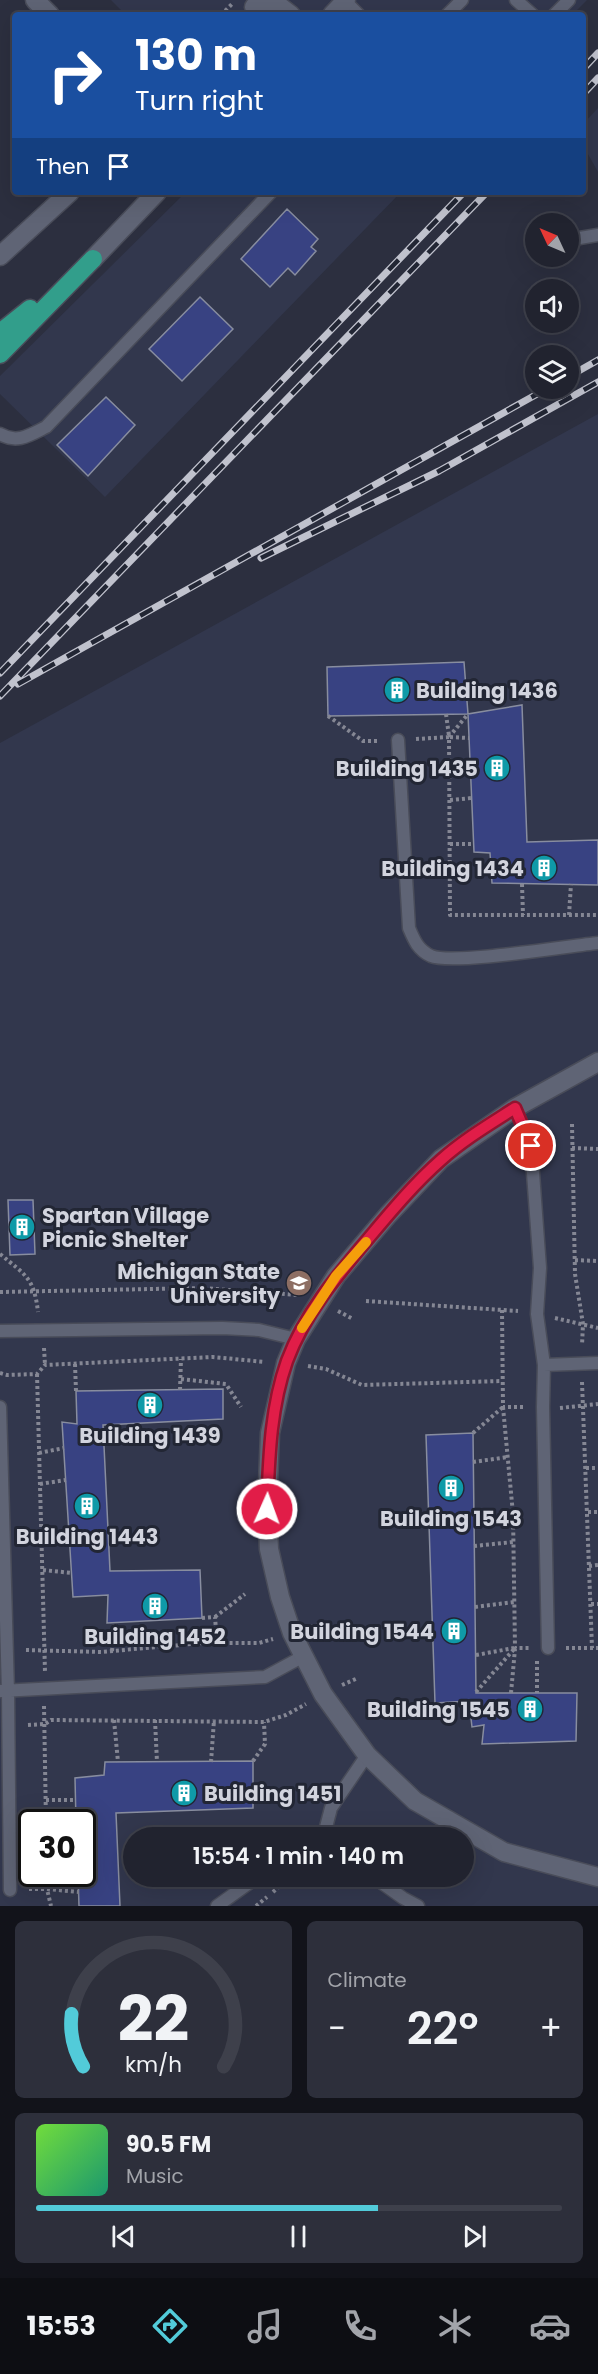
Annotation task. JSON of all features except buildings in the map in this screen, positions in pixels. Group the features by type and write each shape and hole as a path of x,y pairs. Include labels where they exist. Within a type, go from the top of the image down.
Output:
{"highway":[{"path":"0,333 93,259"},
{"path":"0,354 93,259"}],"street":[{"path":"35,0 47,12"},
{"path":"335,12 346,0"},
{"path":"253,7 278,5 287,12"},
{"path":"0,256 67,195"},
{"path":"93,259 155,195"},
{"path":"598,1062 484,1127 441,1159 388,1215 336,1276 296,1339 286,1364 270,1433 267,1509 269,1549 280,1597 292,1633 322,1694 367,1755 416,1801 504,1852 598,1877"}],"lane":[{"path":"346,0 356,12"},
{"path":"450,12 462,0"},
{"path":"516,0 530,12"},
{"path":"557,12 569,0"},
{"path":"0,434 10,440 28,437 46,426 268,195"},
{"path":"579,238 598,235"},
{"path":"398,740 409,928 417,947 433,957 463,958 598,943"},
{"path":"515,1108 531,1146 540,1268 537,1314 544,1365 542,1648"},
{"path":"0,1331 222,1328 259,1330 296,1339"},
{"path":"544,1365 598,1363"},
{"path":"0,1407 6,1652 4,1691 7,1725 10,1890"},
{"path":"4,1691 265,1677 302,1656"},
{"path":"325,1827 330,1808 367,1755"},
{"path":"217,1906 244,1887"},
{"path":"388,1887 418,1906"}],"path":[{"path":"224,12 236,0"},
{"path":"446,714 449,737 450,915 598,915"},
{"path":"449,737 468,714"},
{"path":"328,716 363,741 469,738"},
{"path":"450,800 472,798"},
{"path":"450,844 474,844"},
{"path":"522,884 523,915"},
{"path":"569,915 571,884"},
{"path":"572,1124 574,1274 583,1324 583,1406 592,1648"},
{"path":"572,1148 598,1149"},
{"path":"0,1254 28,1278 36,1291 39,1330"},
{"path":"574,1260 598,1262"},
{"path":"0,1292 202,1288 271,1292 299,1295 353,1318"},
{"path":"366,1301 537,1314 598,1328"},
{"path":"502,1310 503,1407 513,1514 515,1648 511,1693"},
{"path":"46,1809 45,1650 37,1374 45,1365 213,1357 326,1369 362,1385 502,1381"},
{"path":"180,1390 181,1359"},
{"path":"75,1364 76,1391"},
{"path":"0,1373 37,1374"},
{"path":"180,1379 226,1384 241,1407"},
{"path":"473,1433 503,1407 598,1404"},
{"path":"39,1453 64,1448"},
{"path":"473,1462 508,1457"},
{"path":"586,1468 598,1468"},
{"path":"40,1484 66,1480"},
{"path":"588,1512 598,1512"},
{"path":"474,1515 513,1514"},
{"path":"41,1534 69,1532"},
{"path":"474,1546 513,1542"},
{"path":"589,1566 598,1565"},
{"path":"43,1570 72,1573"},
{"path":"202,1618 215,1617 245,1594"},
{"path":"475,1607 514,1602"},
{"path":"591,1604 598,1604"},
{"path":"215,1617 217,1643"},
{"path":"6,1652 112,1651 217,1643 259,1643 328,1621"},
{"path":"112,1651 115,1623"},
{"path":"476,1692 515,1648"},
{"path":"476,1655 515,1648 598,1648"},
{"path":"537,1693 542,1648"},
{"path":"7,1725 45,1725 51,1720 264,1722 286,1715 322,1694 358,1678"},
{"path":"114,1720 117,1762"},
{"path":"155,1720 157,1762"},
{"path":"211,1762 214,1720"},
{"path":"253,1761 265,1744 264,1722"},
{"path":"46,1800 76,1800"},
{"path":"51,1906 47,1888 79,1892"}],"shaded area":[{"path":"111,0 587,0 575,12 123,12"},
{"path":"598,108 598,172 586,151 586,121"},
{"path":"183,195 398,195 105,497 0,394 0,376"},
{"name":"Michigan State University","path":"598,414 598,1906 0,1906 0,743"}],"railway":[{"path":"586,66 598,53"},
{"path":"586,91 598,78"},
{"path":"0,673 461,195"},
{"path":"0,696 484,195"},
{"path":"579,371 598,360"},
{"path":"261,558 439,471 598,382"},
{"path":"18,684 528,399"}],"slow traffic":[{"path":"302,1328 336,1276 366,1242"}],"place":[{"name":"Building 1436","path":"397,690"},
{"name":"Building 1435","path":"497,768"},
{"name":"Building 1434","path":"544,868"},
{"name":"Spartan Village Picnic Shelter","path":"22,1227"},
{"name":"Michigan State University","path":"299,1283"},
{"name":"Building 1439","path":"150,1405"},
{"name":"Building 1543","path":"451,1488"},
{"name":"Building 1443","path":"87,1506"},
{"name":"Building 1452","path":"155,1606"},
{"name":"Building 1544","path":"454,1631"},
{"name":"Building 1545","path":"530,1709"},
{"name":"Building 1451","path":"184,1793"}],"route":[{"path":"267,1509 270,1433 286,1364 296,1339 336,1276 388,1215 441,1159 484,1127 515,1108 531,1146"}]}
